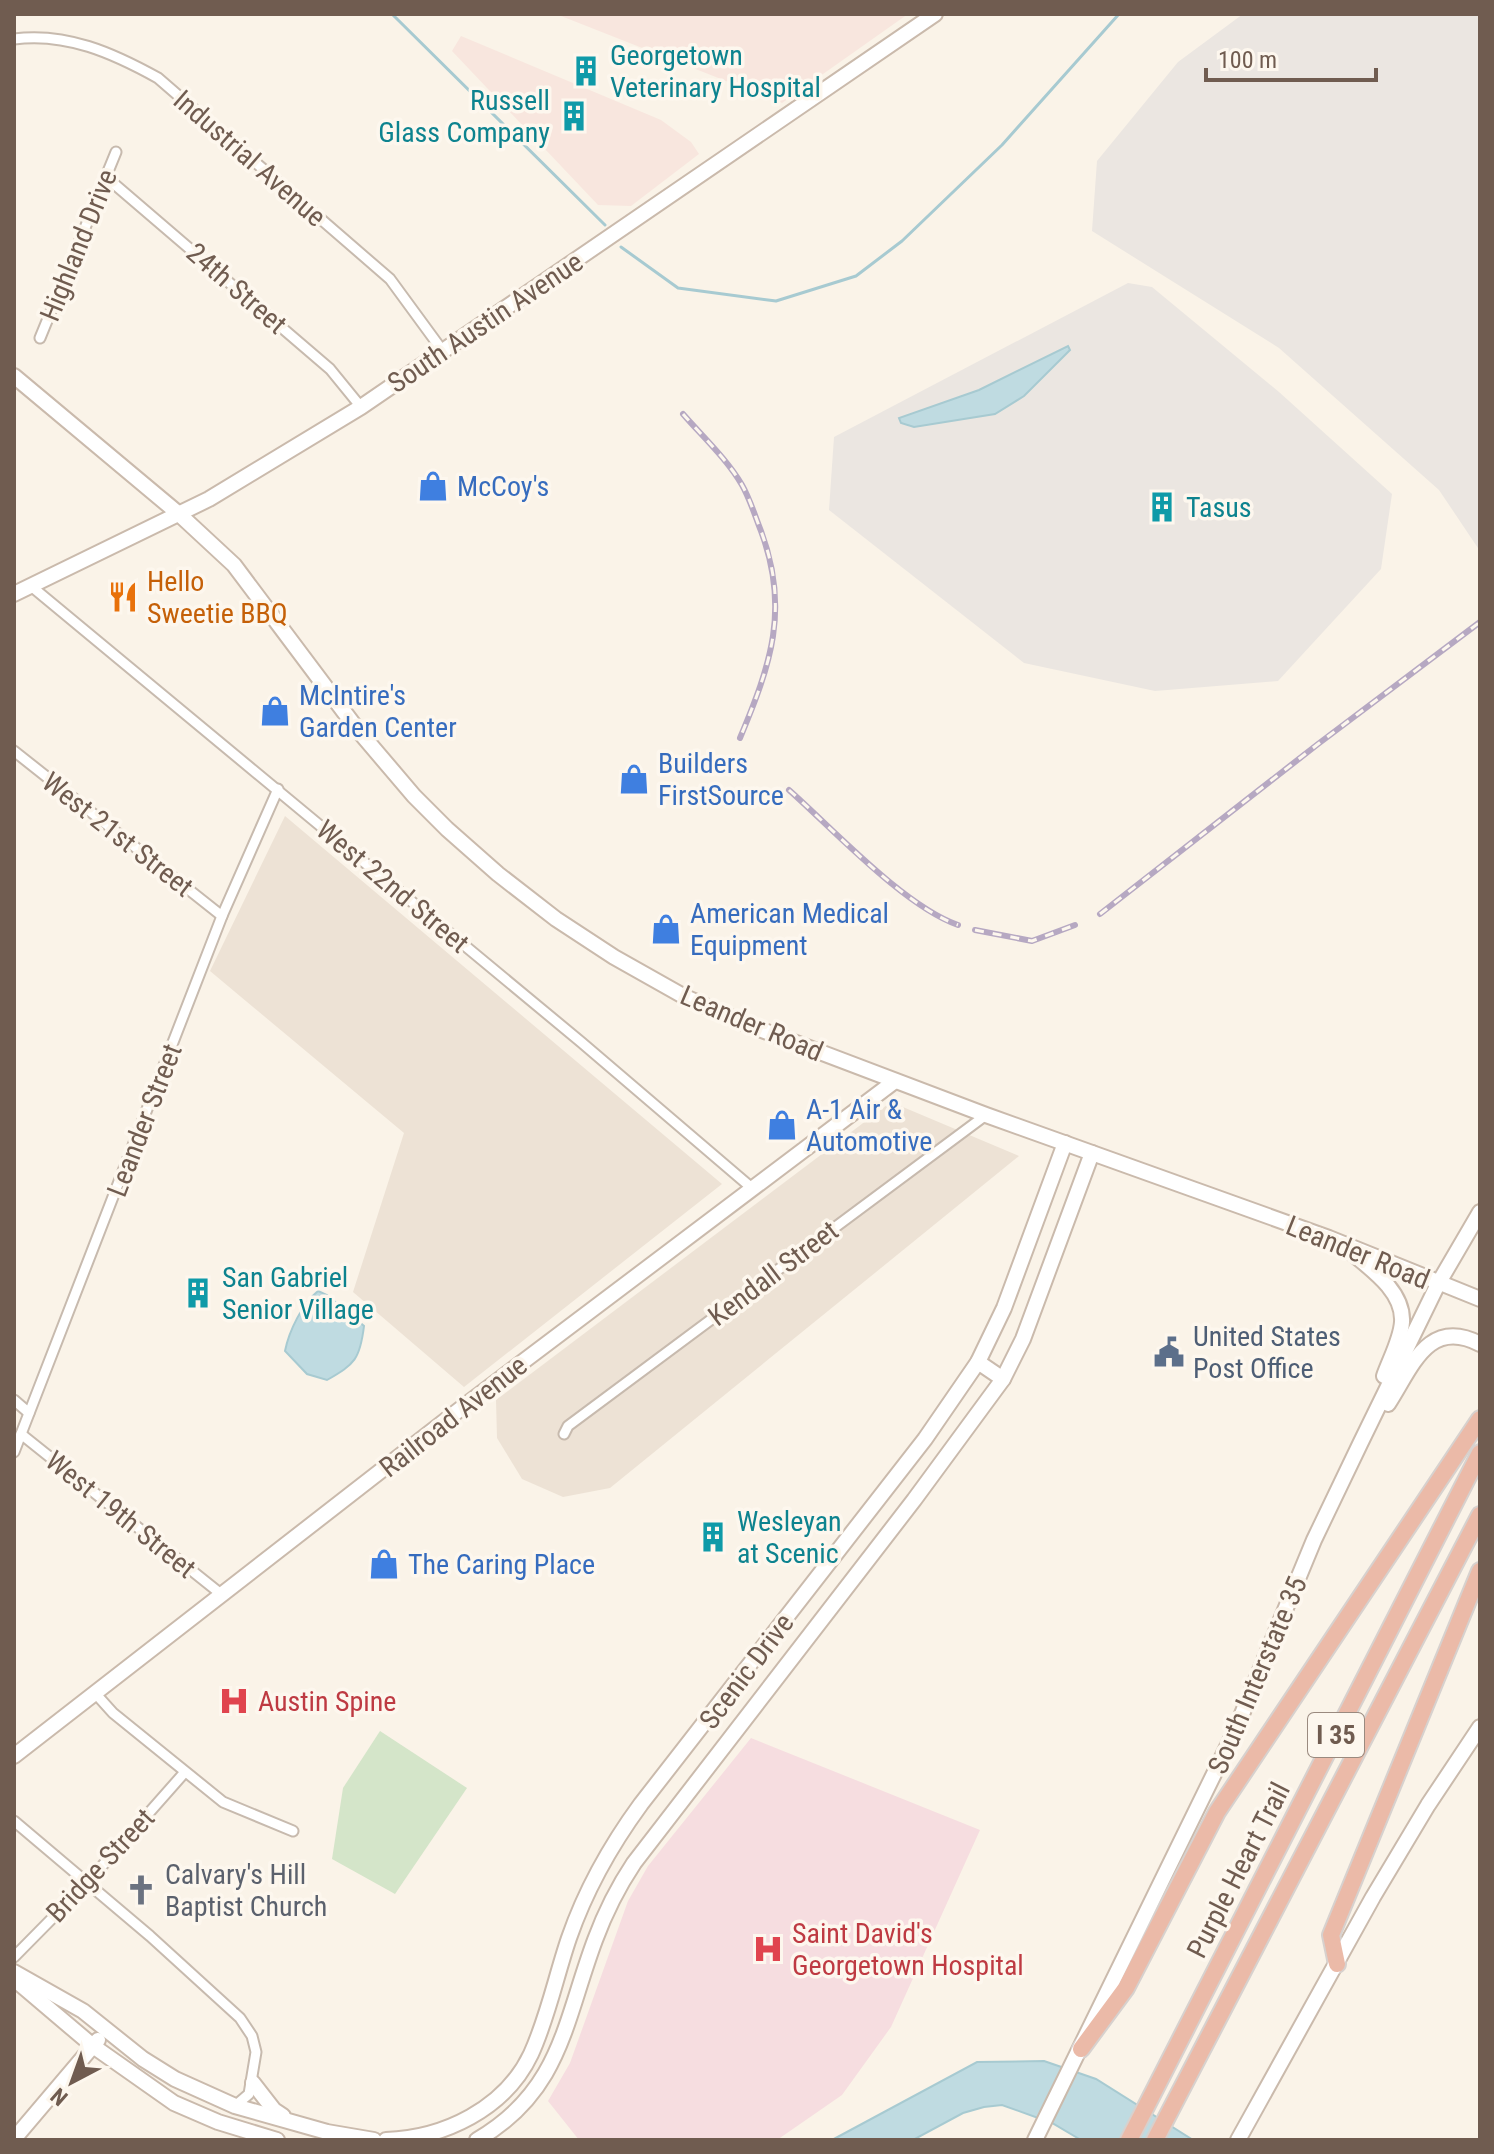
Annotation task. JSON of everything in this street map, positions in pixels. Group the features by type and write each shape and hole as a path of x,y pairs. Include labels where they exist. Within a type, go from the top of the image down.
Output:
{"highway":[{"path":"1081,2049 1126,1988 1217,1812 1480,1419"},
{"name":"Purple Heart Trail","path":"1129,2140 1480,1453"},
{"name":"Purple Heart Trail","path":"1155,2140 1480,1515"},
{"path":"1337,1964 1331,1935 1480,1571"}],"main road":[{"name":"South Austin Avenue","path":"14,594 209,499 361,407 935,14"},
{"name":"Leander Road","path":"14,376 179,514 234,565 357,729 393,773 447,829 556,919 614,957 685,997 746,1024 986,1115 1337,1241 1480,1299"},
{"name":"Railroad Avenue","path":"14,1756 459,1410 895,1081"},
{"name":"Scenic Drive","path":"386,2140 425,2136 465,2121 483,2110 517,2076 530,2057 584,1900 630,1820 904,1465 978,1362 1004,1308 1065,1143"},
{"name":"Scenic Drive","path":"477,2140 508,2120 550,2068 561,2044 595,1938 618,1888 652,1838 928,1483 1003,1379 1029,1325 1092,1153"},
{"name":"South Interstate 35","path":"1035,2140 1235,1731 1314,1540 1360,1444 1438,1284 1480,1212"},
{"path":"1337,1241 1384,1282 1399,1302 1402,1321 1360,1444"},
{"path":"1360,1444 1423,1350 1434,1339 1444,1336 1474,1341"},
{"path":"978,1362 1003,1379"},
{"path":"904,1465 928,1483"},
{"path":"790,1614 812,1632"},
{"path":"707,1722 728,1739"},
{"path":"1239,2138 1428,1805 1480,1727"},
{"path":"630,1820 652,1838"},
{"path":"584,1900 607,1912"},
{"path":"14,1972 83,2011 175,2079 235,2106 357,2139 374,2140"},
{"path":"14,1979 93,2046 174,2103 218,2122 277,2140"},
{"path":"14,2139 106,2030"},
{"path":"253,2083 274,2110 294,2123"}],"street":[{"name":"Industrial Avenue","path":"14,39 37,36 73,41 125,60 158,78 390,279 442,350"},
{"name":"Highland Drive","path":"40,338 116,152"},
{"name":"24th Street","path":"106,177 330,369 361,407"},
{"name":"West 22nd Street","path":"31,586 581,1042 753,1189"},
{"name":"West 21st Street","path":"14,751 222,916"},
{"name":"Leander Street","path":"14,1452 222,916 278,789"},
{"name":"Kendall Street","path":"564,1434 568,1426 986,1115"},
{"path":"14,1400 29,1413"},
{"name":"West 19th Street","path":"21,1434 221,1594"},
{"path":"95,1693 113,1713 223,1802 293,1831"},
{"name":"Bridge Street","path":"14,1957 87,1883 185,1772"},
{"path":"14,1821 150,1936 240,2018 252,2036 256,2052 249,2094 235,2106"}],"shaded area":[{"path":"556,14 908,14 782,103"},
{"path":"1243,14 1480,14 1480,551 1439,490 1279,348 1092,231 1097,161 1178,62"},
{"name":"Russell Glass Company","path":"461,36 661,120 691,142 699,154 631,206 598,205 452,51"},
{"name":"Tasus","path":"1128,283 1152,287 1279,392 1392,494 1381,569 1278,681 1155,691 1024,663 829,510 834,437"},
{"path":"285,816 722,1184 464,1387 353,1292 404,1133 210,971"},
{"path":"891,1102 1019,1156 610,1488 563,1497 522,1479 497,1438 496,1400"},
{"name":"Saint David's Georgetown Hospital","path":"751,1738 980,1830 891,2027 842,2095 777,2140 579,2140 548,2101 570,2063 628,1901 648,1866"}],"green space":[{"path":"380,1731 467,1788 395,1894 332,1859 343,1788"}],"water":[{"path":"1068,346 1070,350 1024,396 995,414 914,427 901,423 899,418 979,390"},
{"path":"318,1291 364,1326 358,1353 350,1365 327,1380 307,1374 285,1351 297,1318"},
{"path":"1044,2061 1096,2079 1193,2140 1081,2140 1052,2123 1002,2105 963,2113 913,2140 832,2140 977,2062"}],"waterway":[{"path":"392,14 605,225"},
{"path":"621,247 678,288 776,301 856,276 902,241 1002,145 1119,14"}],"railway":[{"path":"683,414 736,475 750,502 770,559 775,611 773,636 768,661 740,738"},
{"path":"1100,914 1480,622"},
{"path":"789,790 915,902 958,925"},
{"path":"975,930 1032,941 1075,925"}],"place":[{"name":"Georgetown Veterinary Hospital","path":"586,71"},
{"name":"Russell Glass Company","path":"574,116"},
{"name":"McCoy's","path":"433,486"},
{"name":"Tasus","path":"1162,507"},
{"name":"Hello Sweetie BBQ","path":"123,597"},
{"name":"McIntire's Garden Center","path":"275,711"},
{"name":"Builders FirstSource","path":"634,779"},
{"name":"American Medical Equipment","path":"666,929"},
{"name":"A-1 Air & Automotive","path":"782,1125"},
{"name":"San Gabriel Senior Village","path":"198,1293"},
{"name":"United States Post Office","path":"1169,1352"},
{"name":"Wesleyan at Scenic","path":"713,1537"},
{"name":"The Caring Place","path":"384,1564"},
{"name":"Austin Spine","path":"234,1701"},
{"name":"Calvary's Hill Baptist Church","path":"141,1890"},
{"name":"Saint David's Georgetown Hospital","path":"768,1949"}]}
